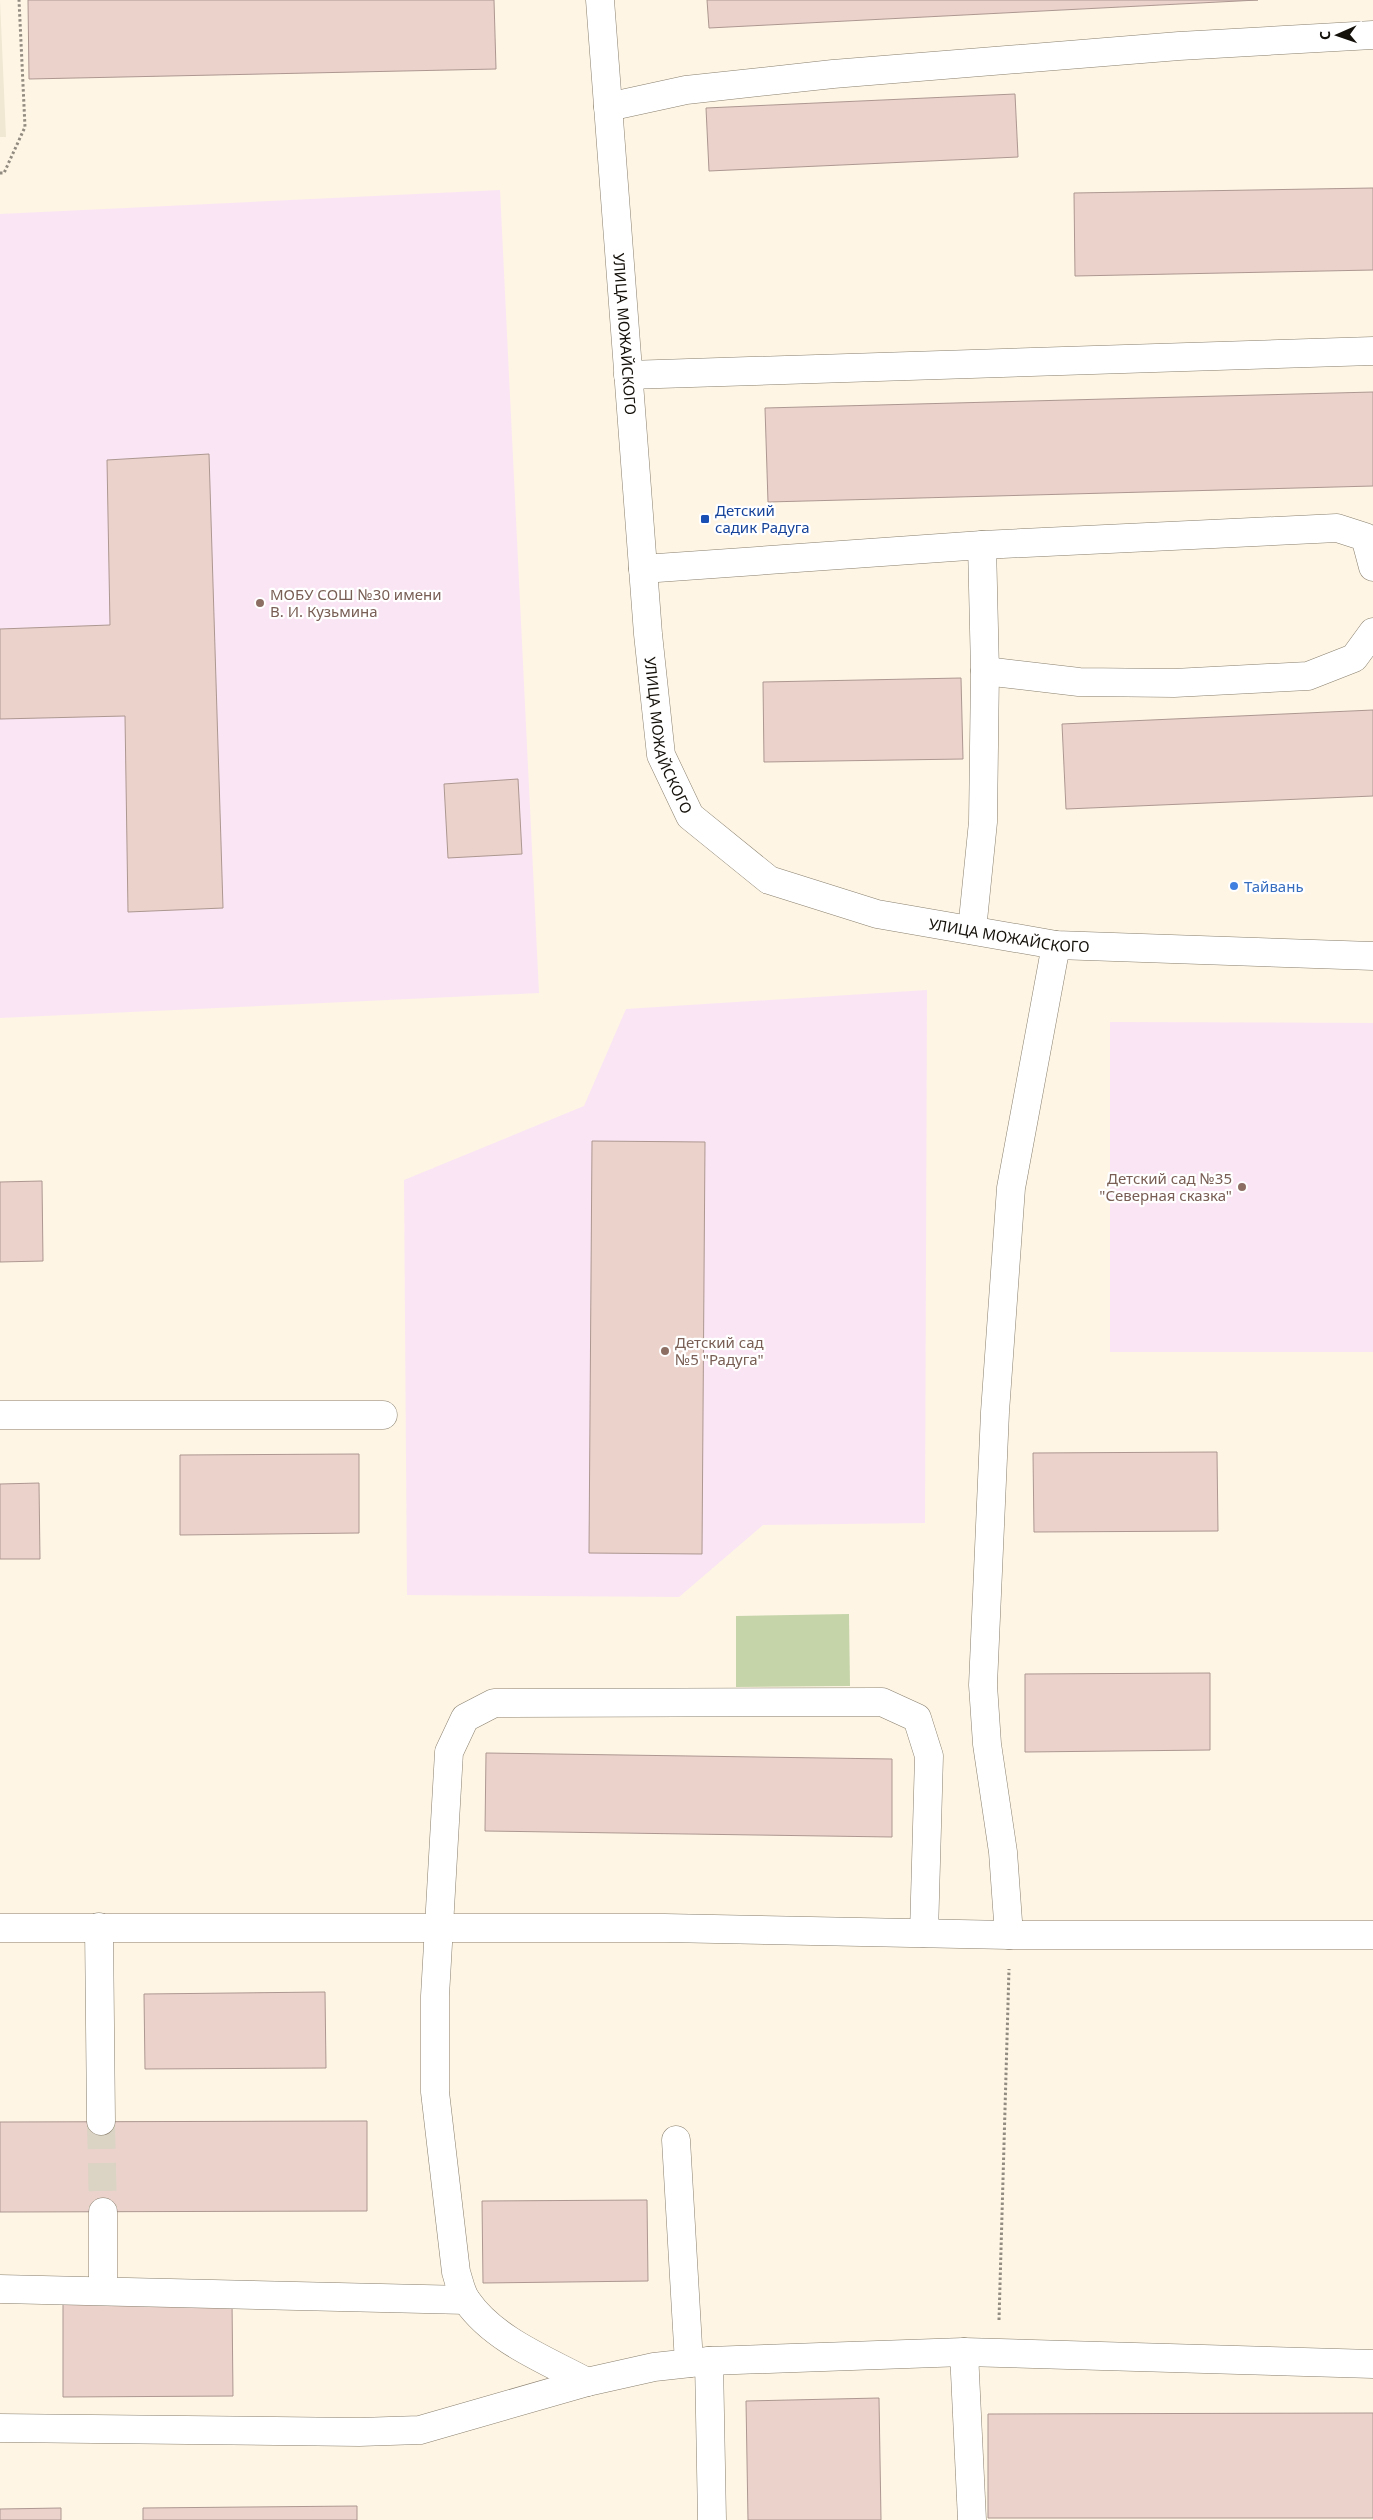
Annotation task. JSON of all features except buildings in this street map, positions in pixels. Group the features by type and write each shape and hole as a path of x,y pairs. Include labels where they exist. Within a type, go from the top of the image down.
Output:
{"street":[{"name":"УЛИЦА МОЖАЙСКОГО","path":"600,0 643,569 660,755 690,816 768,880 877,914 1056,945 1373,956"},
{"path":"608,107 686,90 833,74 1179,46 1373,35"},
{"path":"628,376 1373,351"},
{"path":"643,569 982,544 1337,528 1365,537 1373,567"},
{"path":"972,930 983,822 984,671 982,544"},
{"path":"984,671 1079,682 1174,683 1308,676 1354,658 1373,632"},
{"path":"1010,1936 1002,1852 987,1744 984,1686 995,1412 1011,1188 1056,945"},
{"path":"0,1415 383,1415"},
{"path":"587,2382 519,2345 484,2321 466,2300 456,2272 435,2092 435,1996 449,1752 465,1718 494,1703 882,1702 917,1718 929,1756 924,1933"},
{"path":"99,1927 101,2122"},
{"path":"0,1928 665,1928 1010,1936 1373,1935"},
{"path":"676,2140 699,2362 712,2520"},
{"path":"103,2212 103,2291"},
{"path":"0,2289 466,2300"},
{"path":"964,2352 972,2520"},
{"path":"0,2428 359,2432 420,2430 587,2382 654,2367 699,2362 964,2352 1373,2364"}],"path":[{"path":"0,173 4,173 25,127 19,0"},
{"path":"998,2354 1010,1936"}],"shaded area":[{"path":"0,0 6,137 0,137"},
{"name":"МОБУ СОШ №30 имени В. И. Кузьмина","path":"500,190 539,993 0,1018 0,214"},
{"name":"Детский сад №5 \"Радуга\"","path":"927,990 925,1523 763,1525 679,1597 407,1595 404,1180 584,1106 626,1009"},
{"name":"Детский сад №35 \"Северная сказка\"","path":"1110,1022 1373,1023 1373,1352 1110,1352"}],"green space":[{"path":"849,1614 850,1686 736,1687 736,1616"}],"tunnel":[{"path":"101,2121 103,2212"}],"place":[{"name":"Детский садик Радуга","path":"705,519"},
{"name":"МОБУ СОШ №30 имени В. И. Кузьмина","path":"260,603"},
{"name":"Тайвань","path":"1234,886"},
{"name":"Детский сад №35 \"Северная сказка\"","path":"1242,1187"},
{"name":"Детский сад №5 \"Радуга\"","path":"665,1351"}]}
